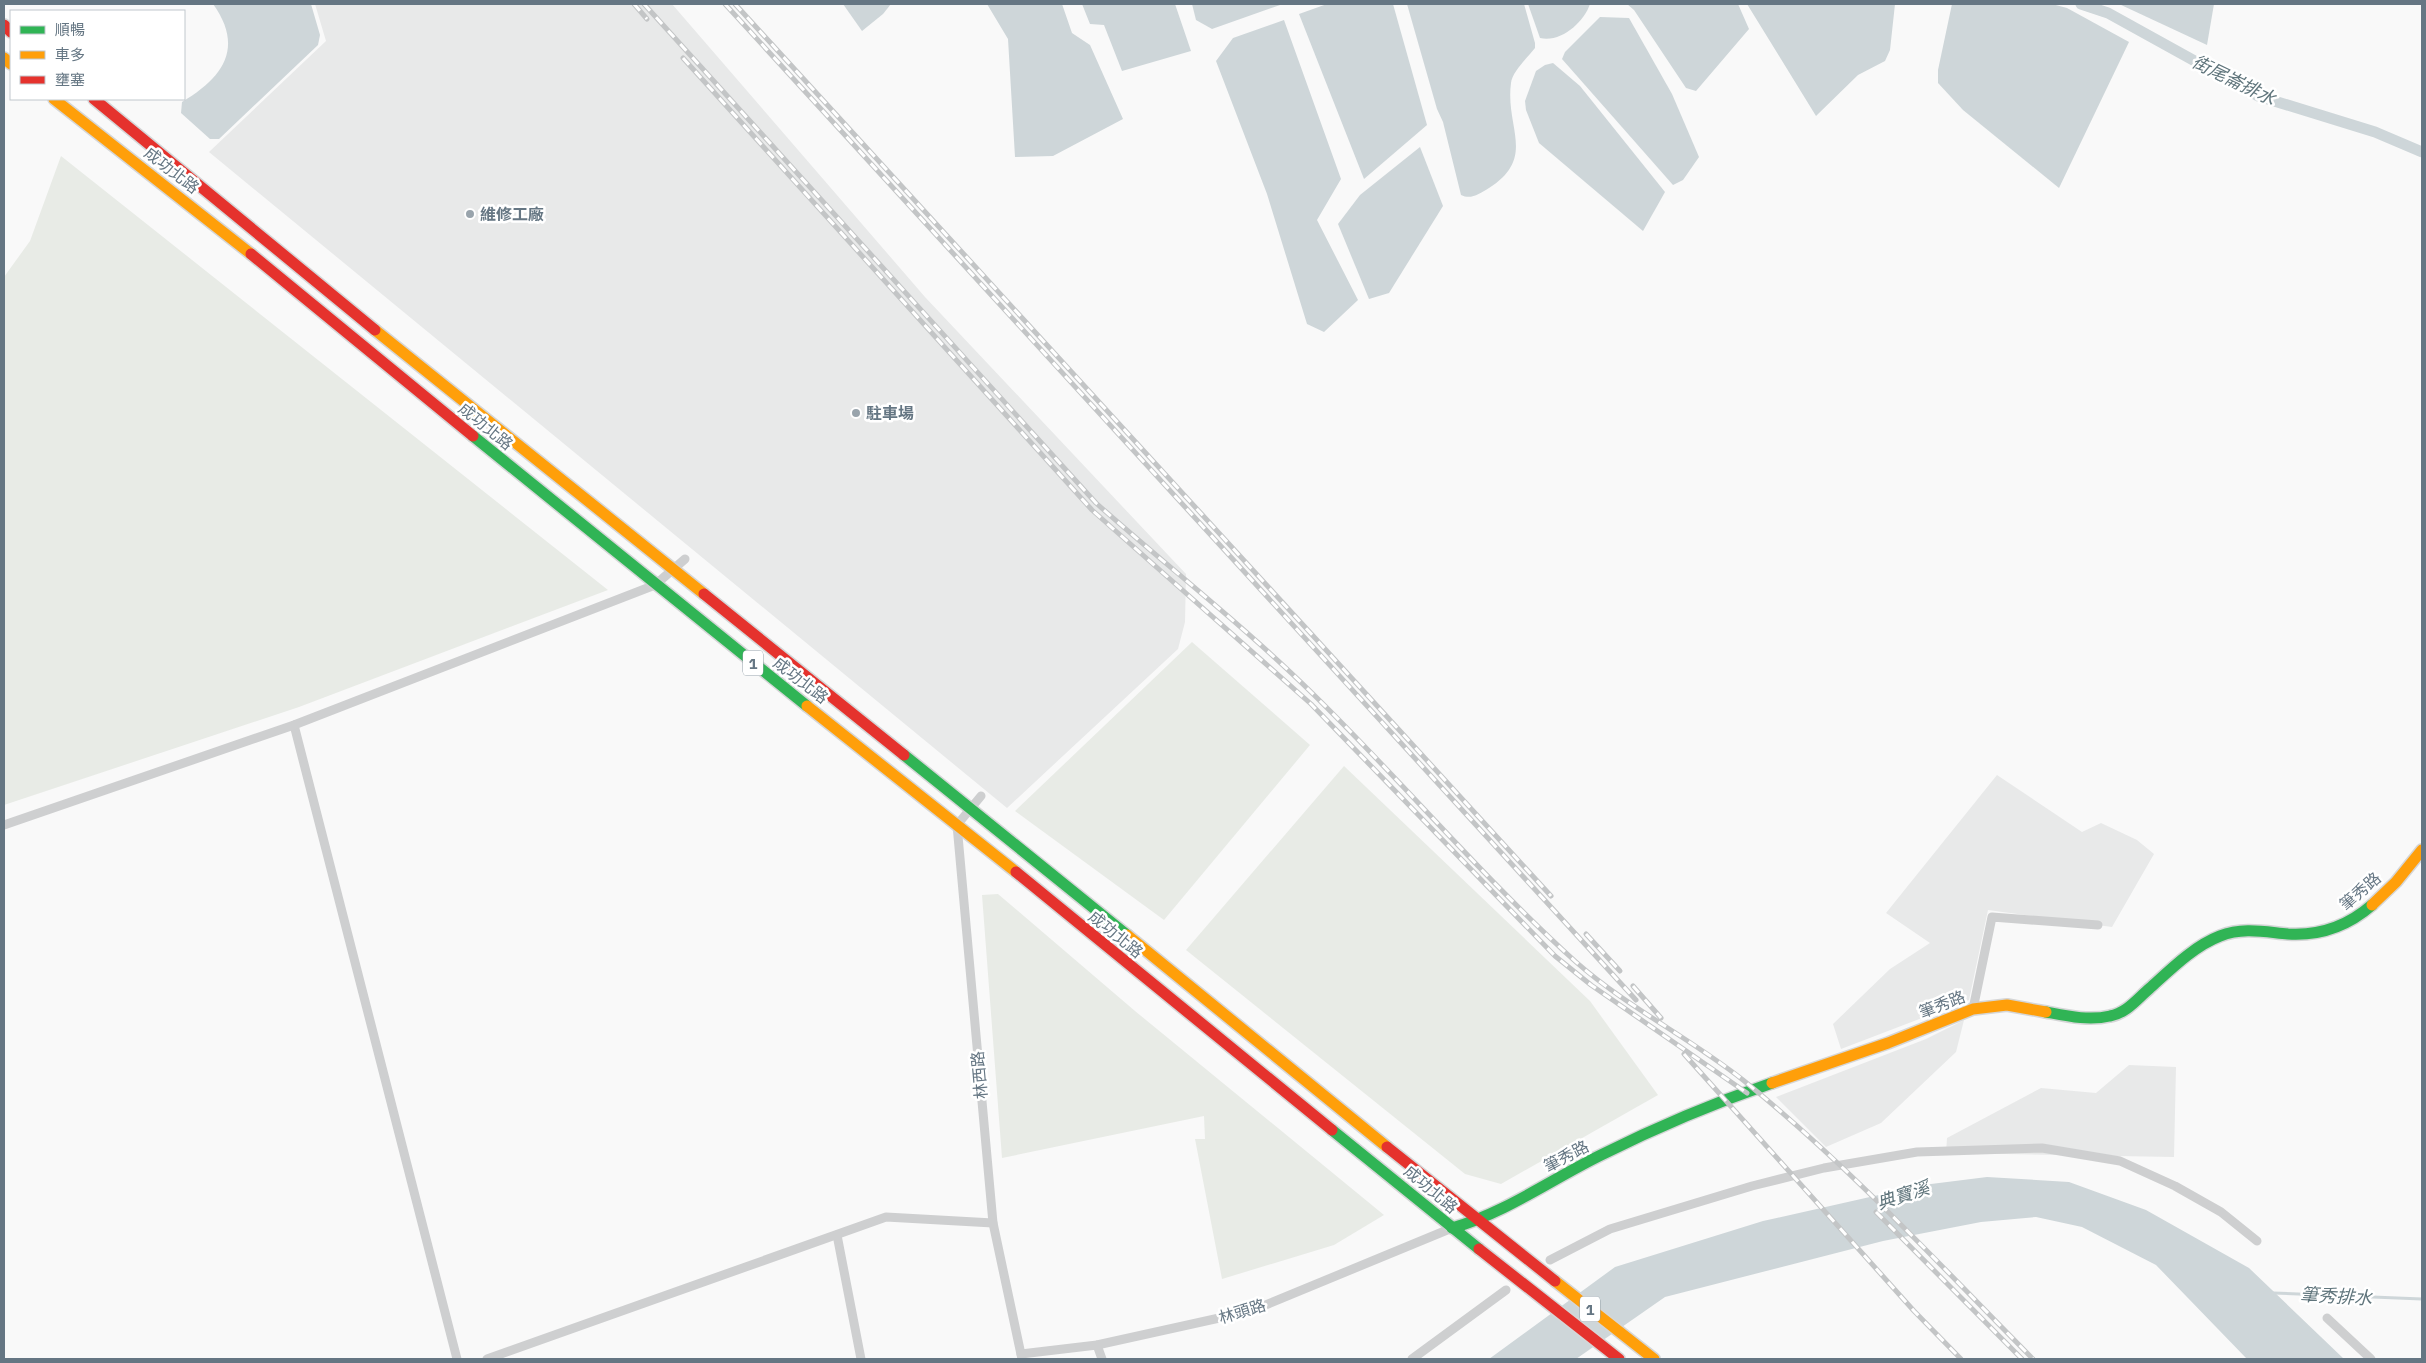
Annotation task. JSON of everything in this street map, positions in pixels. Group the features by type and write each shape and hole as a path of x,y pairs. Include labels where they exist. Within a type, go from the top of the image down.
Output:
{"main road":[{"name":"成功北路","path":"55,100 205,216 656,585 957,825 1452,1228 1618,1359"},
{"name":"成功北路","path":"95,100 315,282 1478,1221 1654,1359"},
{"name":"筆秀路","path":"1452,1228 1478,1221 1602,1155 1706,1106 1888,1043 1973,1009 1986,1005 2016,1006 2075,1018 2112,1016 2135,1003 2149,989 2215,937 2232,930 2260,930 2293,935 2321,933 2345,926 2363,914 2389,889 2422,850"}],"street":[{"path":"4,825 294,725 656,585 685,559"},
{"path":"294,725 458,1359"},
{"path":"957,825 981,796"},
{"name":"林西路","path":"957,825 993,1223 1022,1357"},
{"path":"1973,1009 1992,917 2098,925"},
{"path":"1550,1260 1610,1229 1752,1186 1824,1168 1917,1152 2042,1148 2120,1161 2175,1186 2221,1212 2258,1241"},
{"path":"487,1359 886,1217 993,1223"},
{"name":"林頭路","path":"1022,1357 1097,1345 1251,1311 1452,1228"},
{"path":"837,1235 861,1359"},
{"path":"1412,1359 1506,1290"},
{"path":"2327,1318 2370,1359"},
{"path":"1097,1345 1102,1359"}],"shaded area":[{"path":"315,4 672,4 925,297 1186,574 1185,622 1178,649 1007,808 209,152 326,41"},
{"path":"61,156 608,590 299,707 4,805 4,277 30,241"},
{"path":"1192,642 1310,745 1164,920 1015,811"},
{"path":"1344,766 1590,1001 1658,1095 1501,1184 1465,1174 1186,950"},
{"path":"1997,775 2082,832 2101,823 2137,840 2154,854 2112,927 1988,910 1969,1000 1841,1049 1833,1024 1890,969 1930,943 1886,913"},
{"path":"998,894 1135,1011 1384,1215 1334,1245 1222,1279 1195,1139 1205,1139 1204,1116 1002,1158 982,895"},
{"path":"1964,1020 1956,1052 1881,1123 1826,1147 1776,1097 1926,1039"},
{"path":"2129,1065 2176,1067 2174,1157 1946,1153 1947,1138 2041,1088 2096,1093"}],"water":[{"path":"213,4 311,4 320,35 318,45 219,139 210,139 181,113 182,102 209,82 225,60 228,47 227,34"},
{"path":"843,4 891,4 883,14 862,31"},
{"path":"987,4 1062,4 1072,33 1090,45 1123,119 1053,156 1015,157 1008,39"},
{"path":"1082,4 1175,4 1191,51 1122,71 1104,25 1090,24"},
{"path":"1192,4 1283,4 1212,29 1196,20"},
{"path":"1327,4 1393,4 1427,125 1364,179 1299,14"},
{"path":"1407,4 1524,4 1535,48 1517,69 1511,83 1510,99 1516,141 1512,165 1489,188 1475,196 1461,195 1443,122 1437,109"},
{"path":"1528,4 1590,4 1583,18 1571,30 1548,39 1540,38"},
{"path":"1627,4 1738,4 1749,29 1696,91 1686,88 1634,10"},
{"path":"1747,4 1895,4 1890,50 1885,61 1858,75 1816,116"},
{"path":"1952,4 2052,4 2067,8 2129,42 2059,188 1963,110 1938,83 1938,70"},
{"path":"2119,4 2214,4 2207,45"},
{"path":"1600,17 1629,18 1672,94 1699,157 1683,180 1673,185 1562,59 1565,52"},
{"path":"1284,20 1341,179 1317,220 1358,300 1324,332 1307,324 1267,194 1216,61 1233,38"},
{"path":"1553,63 1580,86 1665,192 1643,231 1539,143 1526,110 1525,101 1536,71 1545,65"},
{"path":"1420,147 1443,206 1389,293 1369,299 1338,224 1360,195"},
{"name":"典寶溪","path":"1987,1177 2069,1182 2146,1210 2249,1268 2344,1359 2247,1359 2156,1265 2082,1227 2036,1217 1981,1222 1883,1241 1665,1297 1576,1359 1489,1359 1615,1267 1763,1221 1923,1185"}],"waterway":[{"name":"街尾崙排水","path":"2081,4 2108,13 2258,96 2375,132 2422,152"},
{"name":"筆秀排水","path":"2273,1293 2422,1299"}],"railway":[{"path":"634,4 647,19"},
{"path":"644,4 1096,503 1286,668 1345,726 1508,897 1576,962 1616,994 1723,1065 1781,1112 1892,1215 2033,1359"},
{"path":"725,4 1636,1000"},
{"path":"735,4 1551,896"},
{"path":"683,58 1092,510 1311,704 1555,956 1591,985 1747,1093"},
{"path":"1586,934 1620,971"},
{"path":"1633,986 1661,1018"},
{"path":"1684,1054 1914,1311 1961,1359"},
{"path":"1876,1212 2022,1359"}],"traffic: fast":[{"path":"473,436 807,706"},
{"path":"904,755 1127,935"},
{"path":"2046,1012 2086,1018 2116,1014 2132,1005 2175,966 2210,940 2229,933 2246,931 2288,934 2323,931 2354,918 2372,905"},
{"path":"1452,1228 1472,1222 1510,1205 1583,1164 1664,1125 1772,1083"},
{"path":"1332,1130 1479,1249"}],"traffic: slow":[{"path":"4,58 10,63"},
{"path":"55,100 251,254"},
{"path":"375,330 704,594"},
{"path":"807,706 1016,872"},
{"path":"2372,905 2396,882 2422,850"},
{"path":"1127,935 1387,1147"},
{"path":"1772,1083 1888,1043 1973,1009 2007,1005 2046,1012"},
{"path":"1555,1281 1654,1359"}],"traffic: jam":[{"path":"4,25 10,31"},
{"path":"95,100 375,330"},
{"path":"251,254 473,436"},
{"path":"704,594 904,755"},
{"path":"1016,872 1332,1130"},
{"path":"1387,1147 1555,1281"},
{"path":"1479,1249 1619,1359"}],"place":[{"name":"維修工廠","path":"470,214"},
{"name":"駐車場","path":"856,413"}]}
